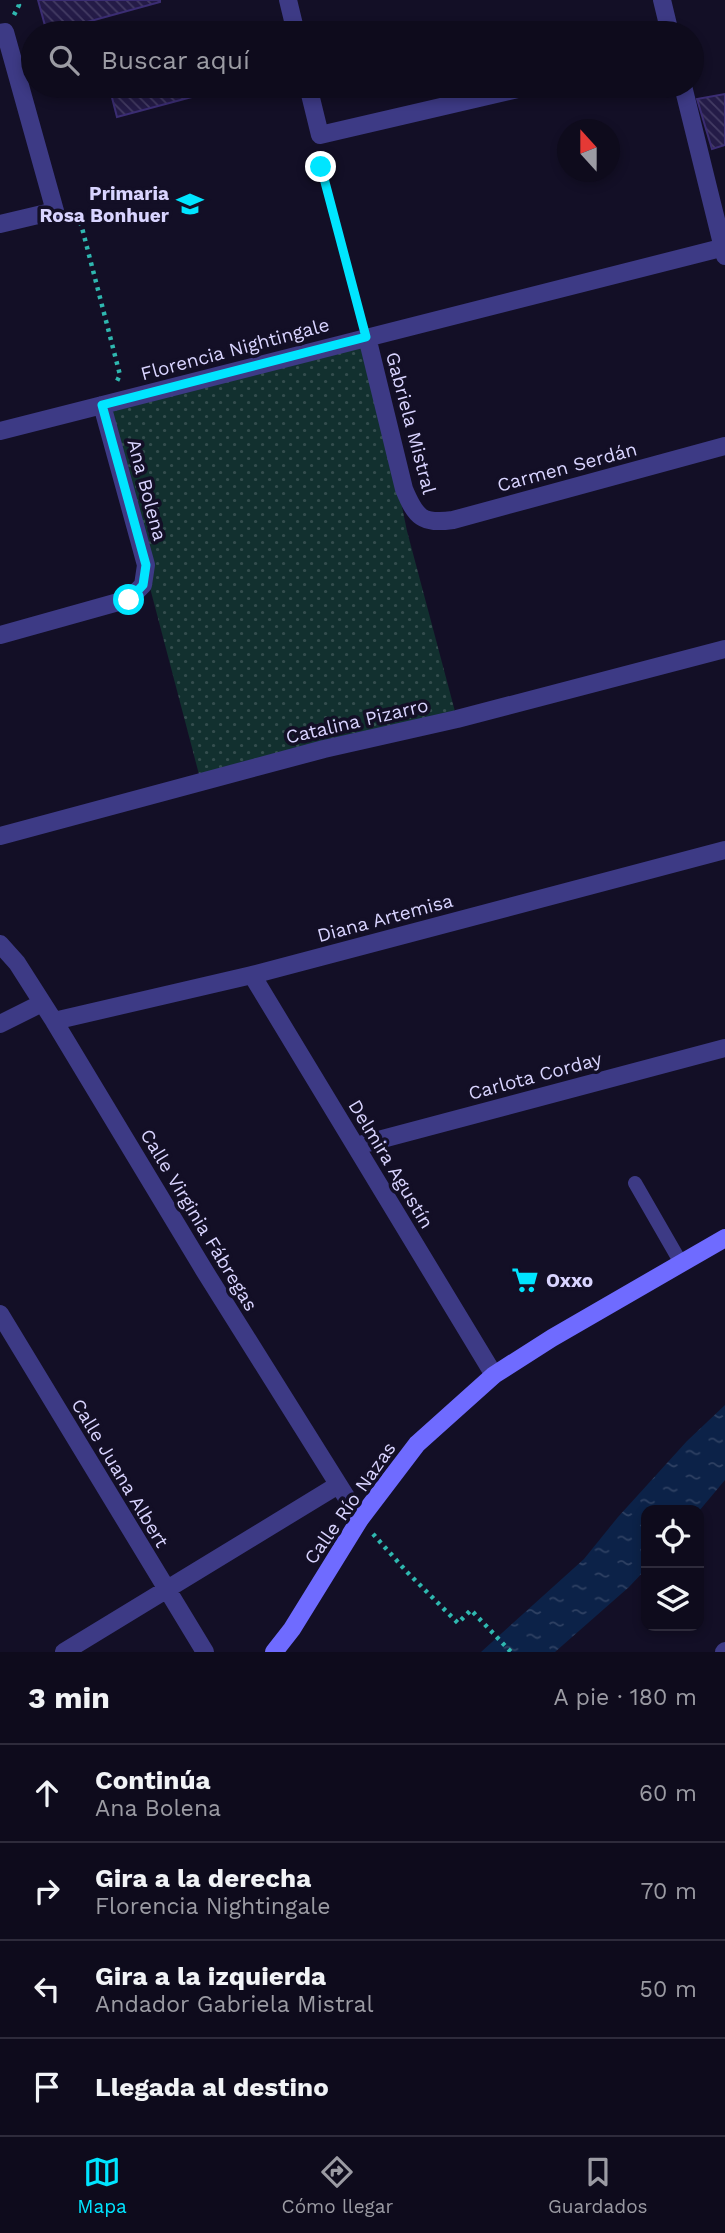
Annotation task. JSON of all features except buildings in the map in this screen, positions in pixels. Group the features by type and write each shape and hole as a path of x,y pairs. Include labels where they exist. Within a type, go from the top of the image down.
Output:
{"street":[{"path":"288,0 293,21"},
{"path":"662,0 667,21"},
{"path":"2,32 21,96"},
{"path":"0,224 55,211 22,98"},
{"path":"311,98 320,135 479,98"},
{"path":"686,98 724,250"},
{"name":"Florencia Nightingale","path":"0,431 366,337 724,250"},
{"name":"Gabriela Mistral","path":"366,337 404,489 411,507 420,517"},
{"name":"Ana Bolena","path":"0,635 129,600 143,585 146,565 102,405"},
{"name":"Carmen Serdán","path":"420,517 433,522 453,520 725,446"},
{"name":"Catalina Pizarro","path":"0,836 324,749 470,715 725,649"},
{"name":"Diana Artemisa","path":"54,1021 252,975 725,850"},
{"name":"Calle Virginia Fábregas","path":"0,944 17,963 54,1021 204,1270 360,1519"},
{"name":"Delmira Agustín","path":"252,975 494,1375"},
{"path":"0,1024 42,1003"},
{"name":"Carlota Corday","path":"356,1146 725,1048"},
{"name":"Calle Río Nazas","path":"274,1652 292,1629 360,1519 417,1444 494,1375 552,1338 725,1238"},
{"name":"Calle Juana Albert","path":"0,1314 205,1652"},
{"path":"64,1652 338,1485"}],"lane":[{"path":"635,1183 681,1263"}],"path":[{"path":"320,135 321,167 366,337"},
{"path":"55,211 81,224 120,375 102,405"},
{"path":"360,1519 407,1572 458,1623 471,1610 511,1652"}],"green space":[{"path":"367,337 407,531 457,719 201,782 102,405"}],"water":[{"path":"725,1405 725,1480 704,1505 641,1505 641,1574 629,1587 555,1652 481,1652 584,1559 687,1441"}],"place":[{"name":"Primaria Rosa Bonhuer","path":"190,204"},
{"name":"Oxxo","path":"525,1280"}],"route":[{"path":"129,600 143,585 146,565 102,405 366,337 321,167"}]}
